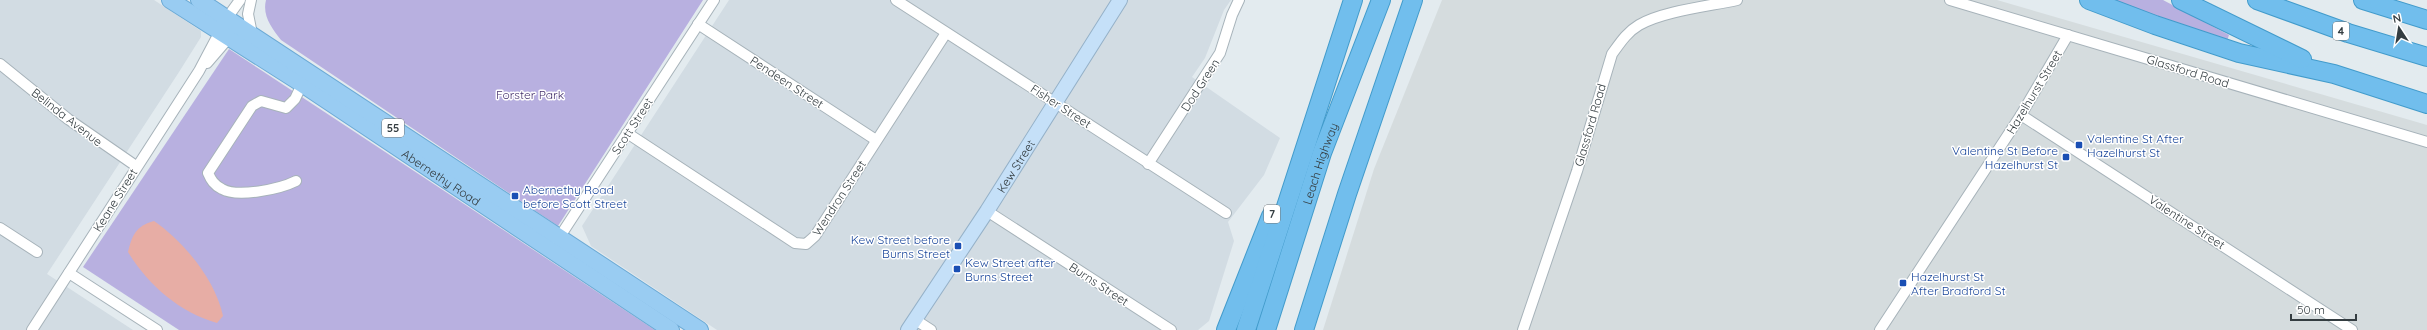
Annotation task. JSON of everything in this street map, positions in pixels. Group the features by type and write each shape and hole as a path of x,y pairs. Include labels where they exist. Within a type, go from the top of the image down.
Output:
{"highway":[{"name":"Leach Highway","path":"1246,330 1353,0"},
{"name":"Leach Highway","path":"1266,330 1322,153 1381,0"},
{"path":"1363,145 1383,62 1404,0"},
{"path":"1304,330 1363,145 1413,0"},
{"path":"2089,0 2155,25 2239,53 2334,74 2427,104"},
{"path":"2181,0 2334,74"},
{"name":"4","path":"2257,0 2348,33 2427,57"},
{"path":"2363,0 2427,20"},
{"name":"7","path":"1226,330 1294,153 1320,99"}],"main road":[{"name":"Abernethy Road","path":"170,0 228,28 252,34 555,245 671,330"},
{"name":"Abernethy Road","path":"200,0 228,28 302,84 555,245 700,330"}],"street":[{"name":"Keane Street","path":"32,330 136,166 228,28 240,0"},
{"path":"251,0 248,14 252,34"},
{"name":"Scott Street","path":"555,245 714,0"},
{"name":"Fisher Street","path":"896,0 1226,213"},
{"name":"Kew Street","path":"911,325 987,211 1054,102 1120,0"},
{"name":"Dod Green","path":"1148,164 1220,53 1232,15 1239,0"},
{"name":"Glassford Road","path":"1523,330 1577,172 1612,54 1624,37 1639,25 1656,17 1737,0"},
{"name":"Glassford Road","path":"1950,0 2427,142"},
{"name":"Pendeen Street","path":"698,24 876,140"},
{"name":"Wendron Street","path":"627,133 795,243 806,244 815,236 946,33"},
{"name":"Hazelhurst Street","path":"1880,330 2021,115 2068,34"},
{"name":"Belinda Avenue","path":"0,64 68,119 136,166"},
{"path":"296,181 287,186 257,192 233,192 223,190 212,182 208,172 252,106 261,101 286,108 295,99 302,84"},
{"name":"Valentine Street","path":"2021,115 2352,330"},
{"name":"Burns Street","path":"987,211 1171,330"},
{"path":"0,228 37,252"},
{"path":"68,273 157,330"},
{"path":"911,325 931,330"}],"shaded area":[{"path":"0,0 154,0 201,31 201,37 179,72 47,274 133,330 0,330"},
{"path":"729,0 1231,0 1224,10 1205,58 1192,77 1280,138 1264,175 1228,222 1234,241 1209,321 1198,330 717,330 591,246 582,226"},
{"path":"1442,0 1997,0 2427,125 2427,330 1323,330 1374,169"},
{"path":"154,221 187,251 206,275 219,302 223,316 217,323 190,312 166,296 145,275 128,252 133,236 136,232 143,226"}],"green space":[{"name":"Forster Park","path":"266,0 703,0 558,226 281,40 271,26 267,17 265,11"},
{"path":"2105,0 2163,0 2229,35 2227,41"},
{"path":"229,49 655,330 179,330 83,267"}],"place":[{"name":"Valentine St After Hazelhurst St","path":"2079,145"},
{"name":"Valentine St Before Hazelhurst St","path":"2066,157"},
{"name":"Abernethy Road before Scott Street","path":"515,196"},
{"name":"Kew Street before Burns Street","path":"958,246"},
{"name":"Kew Street after Burns Street","path":"957,269"},
{"name":"Hazelhurst St After Bradford St","path":"1903,283"}]}
